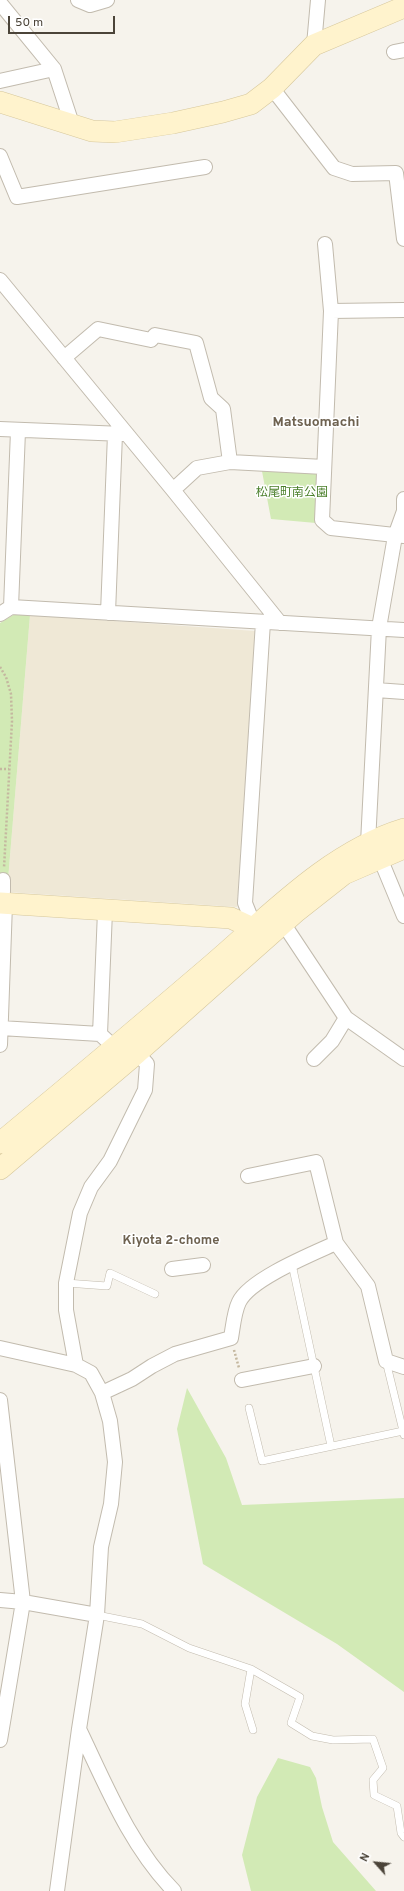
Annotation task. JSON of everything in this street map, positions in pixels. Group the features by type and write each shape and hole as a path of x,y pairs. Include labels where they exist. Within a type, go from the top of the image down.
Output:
{"street":[{"path":"78,0 90,5 107,0"},
{"path":"314,45 318,0"},
{"path":"0,3 54,69 72,124"},
{"path":"0,102 92,131 115,132 173,123 223,112 251,104 272,88 314,45 404,6"},
{"path":"0,81 54,69"},
{"path":"272,88 334,168 352,174 400,170 404,239"},
{"path":"0,158 17,197 205,167"},
{"path":"325,244 331,312 322,520 331,528 400,536"},
{"path":"0,280 64,358 121,434 173,490 280,623"},
{"path":"331,312 404,310"},
{"path":"64,358 98,329 151,340 155,335 196,343 211,398 223,409 230,462"},
{"path":"0,429 18,431 121,434"},
{"path":"18,431 5,610 108,613 404,630"},
{"path":"108,613 121,434"},
{"path":"173,490 197,468 230,462 324,467"},
{"path":"404,499 404,511 400,536 379,628 376,690 374,854 404,916"},
{"path":"263,622 245,903 346,1018 404,1059"},
{"path":"376,690 404,692"},
{"path":"0,1143 115,1048 269,929 374,854 404,829"},
{"path":"0,1169 137,1053 269,929 335,862 404,848"},
{"path":"0,1045 3,895 105,911 231,918 269,929"},
{"path":"100,1034 105,911"},
{"path":"314,1059 332,1041 346,1018"},
{"path":"0,1028 100,1034 115,1048"},
{"path":"366,1032 404,1047"},
{"path":"76,1365 66,1310 66,1283 80,1213 92,1187 110,1162 145,1090 147,1064 137,1053"},
{"path":"248,1176 316,1162 336,1243 368,1286 386,1361 404,1367"},
{"path":"102,1393 132,1379 175,1354 231,1338 239,1302 248,1290 292,1264 336,1243"},
{"path":"172,1269 204,1265"},
{"path":"0,1348 76,1365 91,1373 102,1393 110,1421 115,1462 111,1504 101,1547 97,1615 78,1729 57,1891"},
{"path":"242,1380 314,1366"},
{"path":"0,1400 22,1602 0,1740"},
{"path":"0,1600 22,1602 97,1615"},
{"path":"78,1729 127,1827 163,1880 174,1891"}],"lane":[{"path":"292,1264 331,1446"},
{"path":"66,1283 106,1286 110,1273 155,1294"},
{"path":"249,1408 262,1461 331,1446 404,1433 386,1361"},
{"path":"97,1615 142,1624 189,1648 251,1670 300,1697 292,1723 312,1736 333,1740 373,1739 382,1768 373,1780 374,1795 397,1806 401,1833 404,1837"},
{"path":"251,1670 245,1704 253,1730"}],"path":[{"path":"0,667 6,677 11,694 12,721 3,895"},
{"path":"0,769 9,769"}],"shaded area":[{"path":"30,615 255,631 237,907 7,892"}],"green space":[{"name":"松尾町南公園","path":"261,466 319,470 316,523 271,519"},
{"path":"15,614 30,615 7,892 0,892 0,623"},
{"path":"187,1388 226,1458 242,1505 404,1498 404,1692 337,1644 203,1564 177,1429"},
{"path":"278,1758 310,1767 316,1778 322,1807 333,1842 376,1891 251,1891 242,1855 257,1797"}],"district":[{"name":"Matsuomachi","path":"316,423"},
{"name":"Kiyota 2-chome","path":"171,1241"}]}
